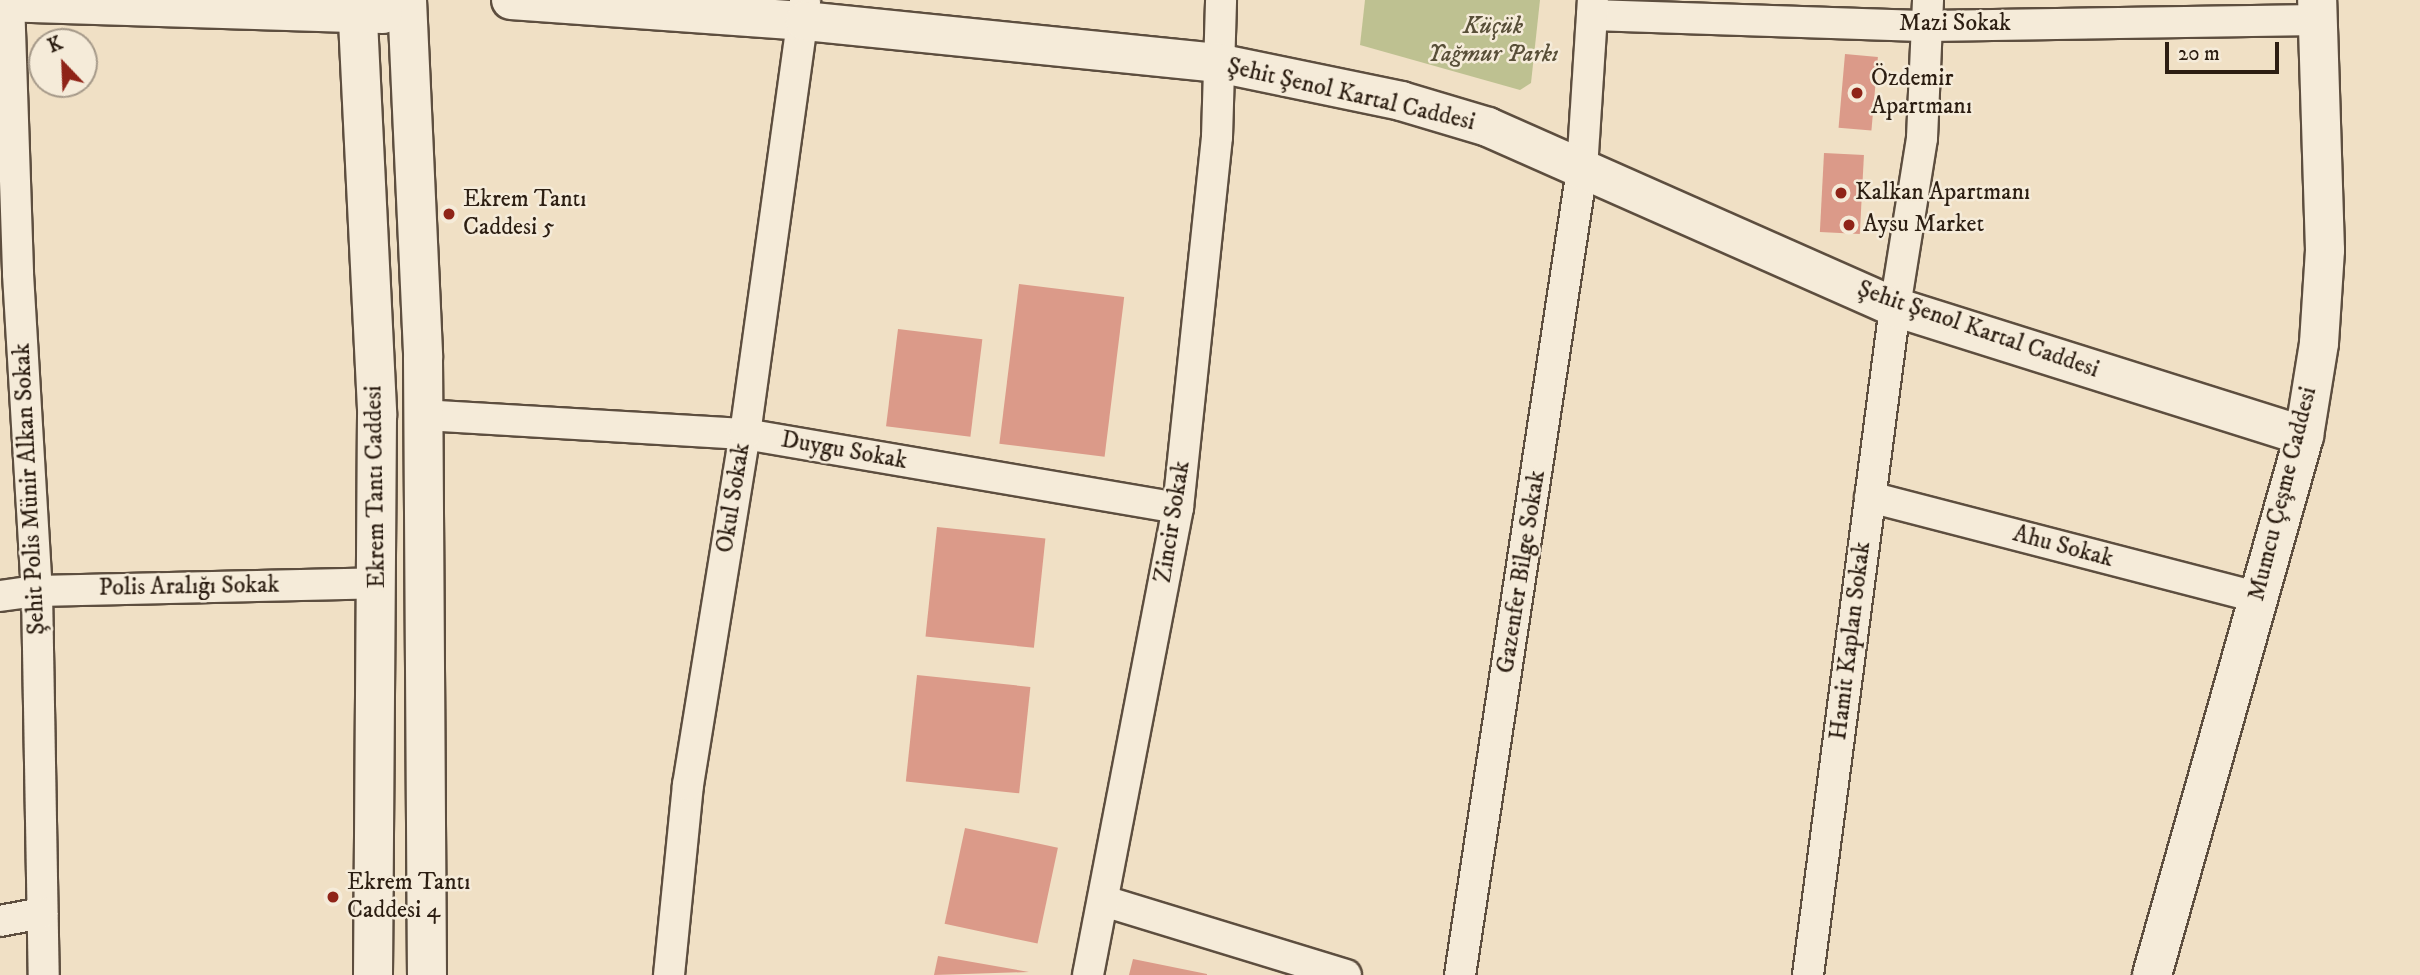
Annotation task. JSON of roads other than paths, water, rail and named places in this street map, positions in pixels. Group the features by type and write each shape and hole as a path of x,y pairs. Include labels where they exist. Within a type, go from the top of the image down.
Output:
{"street":[{"name":"Şehit Şenol Kartal Caddesi","path":"511,0 805,10 1217,63 1401,102 1488,127 1895,307 2304,436"},
{"name":"Zincir Sokak","path":"1088,975 1178,508 1217,137 1217,63 1221,0"},
{"path":"6,2 361,4 408,8"},
{"name":"Şehit Polis Münir Alkan Sokak","path":"6,2 9,275 37,591 44,975"},
{"name":"Ekrem Tantı Caddesi","path":"361,4 377,416 378,583 373,975"},
{"name":"Ekrem Tantı Caddesi","path":"408,8 424,415 427,975"},
{"name":"Mazi Sokak","path":"1592,8 1928,13 2317,10"},
{"name":"Gazenfer Bilge Sokak","path":"1460,975 1582,169 1592,8"},
{"name":"Okul Sokak","path":"669,975 688,785 745,434 805,10"},
{"name":"Mumcu Çeşme Caddesi","path":"2152,975 2304,436 2319,343 2325,250 2317,10"},
{"name":"Hamit Kaplan Sokak","path":"1808,975 1895,307 1922,138 1928,13"},
{"path":"377,416 424,415"},
{"name":"Duygu Sokak","path":"424,415 745,434 1178,508"},
{"name":"Ahu Sokak","path":"1870,497 2257,597"},
{"name":"Polis Aralığı Sokak","path":"0,596 37,591 378,583"},
{"path":"1104,901 1346,975"},
{"path":"0,921 42,913"}],"place":[{"name":"Özdemir Apartmanı","path":"1857,93"},
{"name":"Kalkan Apartmanı","path":"1841,193"},
{"name":"Ekrem Tantı Caddesi 5","path":"449,214"},
{"name":"Aysu Market","path":"1849,225"},
{"name":"Ekrem Tantı Caddesi 4","path":"333,897"}],"park label":[{"name":"Küçük Yağmur Parkı","path":"1493,41"}]}
